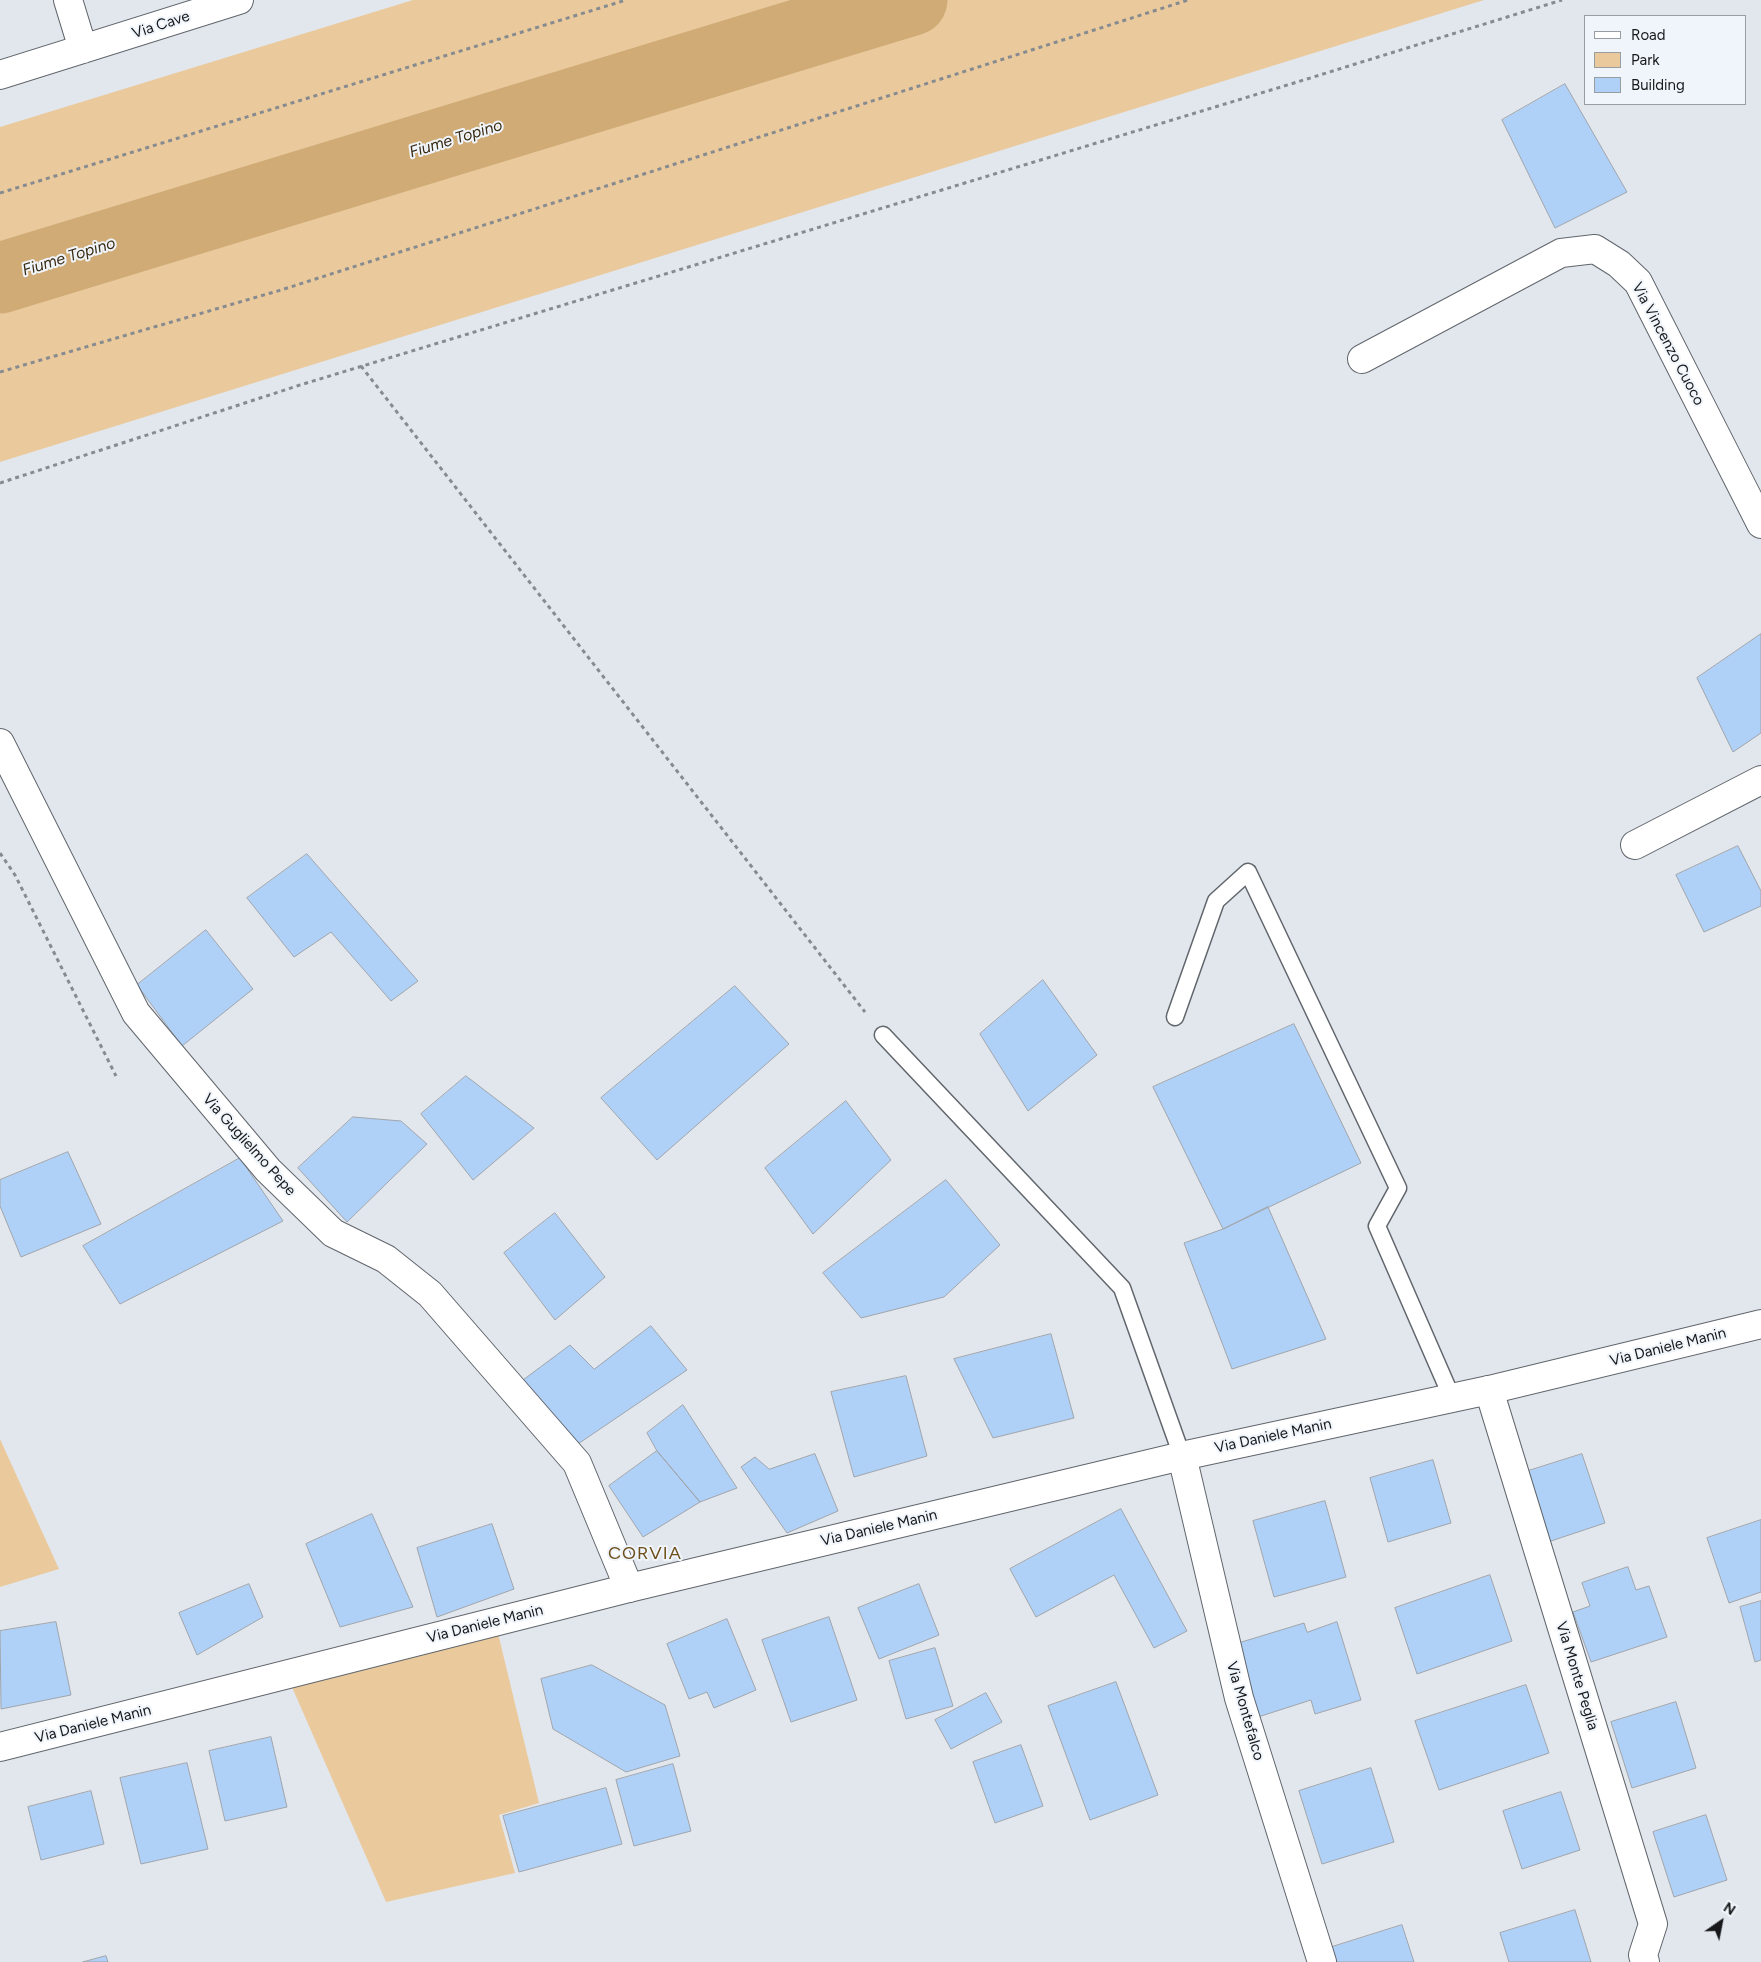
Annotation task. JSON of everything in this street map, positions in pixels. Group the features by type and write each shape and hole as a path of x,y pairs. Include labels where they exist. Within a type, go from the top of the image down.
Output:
{"street":[{"path":"68,0 83,49"},
{"name":"Via Cave","path":"0,75 239,0"},
{"name":"Via Vincenzo Cuoco","path":"1362,359 1562,253 1595,249 1619,264 1638,282 1761,524"},
{"name":"Via Guglielmo Pepe","path":"0,743 136,1013 268,1170 333,1233 386,1259 430,1294 577,1463 629,1588"},
{"path":"1635,845 1761,780"},
{"name":"Via Daniele Manin","path":"0,1747 629,1588 1182,1456 1489,1390 1761,1324"},
{"name":"Via Monte Peglia","path":"1489,1390 1653,1924 1643,1955 1645,1962"},
{"name":"Via Montefalco","path":"1182,1456 1239,1698 1322,1962"}],"lane":[{"path":"1174,1017 1216,901 1248,872 1398,1188 1377,1226 1452,1398"},
{"path":"883,1035 1122,1288 1182,1456"}],"path":[{"path":"0,193 626,0"},
{"path":"0,372 281,290 1188,0"},
{"path":"0,483 361,366 1562,0"},
{"path":"361,366 883,1035"},
{"path":"0,853 15,875 116,1076"}],"green space":[{"path":"413,0 1484,0 0,462 0,127"},
{"path":"0,1439 59,1569 0,1587"},
{"path":"496,1625 539,1803 499,1815 515,1873 386,1902 288,1678"}],"building":[{"path":"1565,84 1627,192 1555,228 1502,120"},
{"path":"1761,634 1761,733 1733,752 1697,678"},
{"path":"1738,846 1761,891 1761,906 1704,932 1676,875"},
{"path":"307,854 418,981 391,1001 331,932 294,957 247,898"},
{"path":"206,930 253,989 182,1046 137,985"},
{"path":"1043,980 1097,1055 1028,1111 980,1034"},
{"path":"735,986 789,1044 657,1160 601,1098"},
{"path":"1294,1024 1361,1163 1223,1229 1153,1087"},
{"path":"466,1076 534,1128 473,1180 421,1114"},
{"path":"846,1101 891,1160 813,1234 765,1168"},
{"path":"353,1117 401,1121 427,1144 347,1222 298,1168"},
{"path":"68,1152 101,1224 21,1257 0,1206 0,1180"},
{"path":"240,1158 283,1221 120,1304 83,1246"},
{"path":"946,1180 1000,1245 944,1297 861,1318 823,1273"},
{"path":"1268,1207 1326,1339 1232,1369 1184,1243 1223,1229"},
{"path":"555,1213 605,1277 555,1320 504,1253"},
{"path":"651,1326 687,1370 575,1446 523,1380 570,1345 594,1369"},
{"path":"1051,1334 1074,1418 993,1438 954,1359"},
{"path":"906,1376 927,1456 854,1477 831,1392"},
{"path":"683,1405 737,1488 700,1502 657,1451 647,1433"},
{"path":"657,1451 700,1502 643,1537 609,1486"},
{"path":"815,1454 838,1511 787,1533 741,1467 755,1457 769,1469"},
{"path":"1582,1454 1605,1523 1548,1542 1525,1472"},
{"path":"1433,1460 1451,1523 1388,1542 1370,1478"},
{"path":"1325,1501 1346,1577 1274,1597 1253,1521"},
{"path":"1121,1509 1187,1631 1154,1648 1114,1575 1036,1617 1010,1569"},
{"path":"372,1514 413,1607 340,1627 306,1544"},
{"path":"1761,1520 1761,1592 1729,1603 1707,1538"},
{"path":"492,1524 514,1589 437,1617 417,1548"},
{"path":"1628,1567 1636,1590 1649,1586 1667,1637 1591,1662 1573,1612 1590,1606 1582,1583"},
{"path":"1490,1575 1512,1641 1417,1674 1395,1608"},
{"path":"249,1584 263,1617 197,1655 179,1613"},
{"path":"919,1584 939,1635 879,1659 858,1608"},
{"path":"1761,1601 1761,1660 1755,1662 1740,1607"},
{"path":"829,1617 857,1700 791,1722 762,1640"},
{"path":"727,1619 756,1690 714,1708 707,1692 689,1699 667,1644"},
{"path":"56,1622 71,1695 1,1709 0,1631"},
{"path":"1337,1622 1361,1700 1315,1714 1311,1700 1258,1717 1235,1644 1304,1623 1307,1632"},
{"path":"935,1648 953,1706 906,1719 889,1661"},
{"path":"592,1665 665,1705 680,1756 626,1772 553,1729 541,1679"},
{"path":"1116,1682 1158,1795 1090,1820 1048,1706"},
{"path":"1526,1685 1549,1753 1439,1790 1415,1721"},
{"path":"986,1693 1002,1722 951,1749 935,1720"},
{"path":"1676,1702 1696,1768 1632,1788 1611,1722"},
{"path":"271,1737 287,1807 225,1821 209,1751"},
{"path":"1021,1745 1043,1806 995,1823 973,1762"},
{"path":"187,1763 208,1849 141,1864 120,1778"},
{"path":"673,1764 691,1831 634,1846 616,1780"},
{"path":"1371,1768 1394,1842 1322,1864 1299,1791"},
{"path":"606,1788 622,1844 519,1872 503,1816"},
{"path":"91,1791 104,1844 41,1860 28,1807"},
{"path":"1561,1792 1580,1850 1522,1869 1503,1811"},
{"path":"1706,1815 1727,1880 1674,1897 1653,1832"},
{"path":"1575,1910 1591,1962 1509,1962 1500,1933"},
{"path":"1402,1925 1414,1962 1337,1962 1332,1947"},
{"path":"106,1956 108,1962 83,1962"}],"waterway":[{"name":"Fiume Topino","path":"0,278 912,0"}],"district":[{"name":"CORVIA","path":"645,1554"}]}
